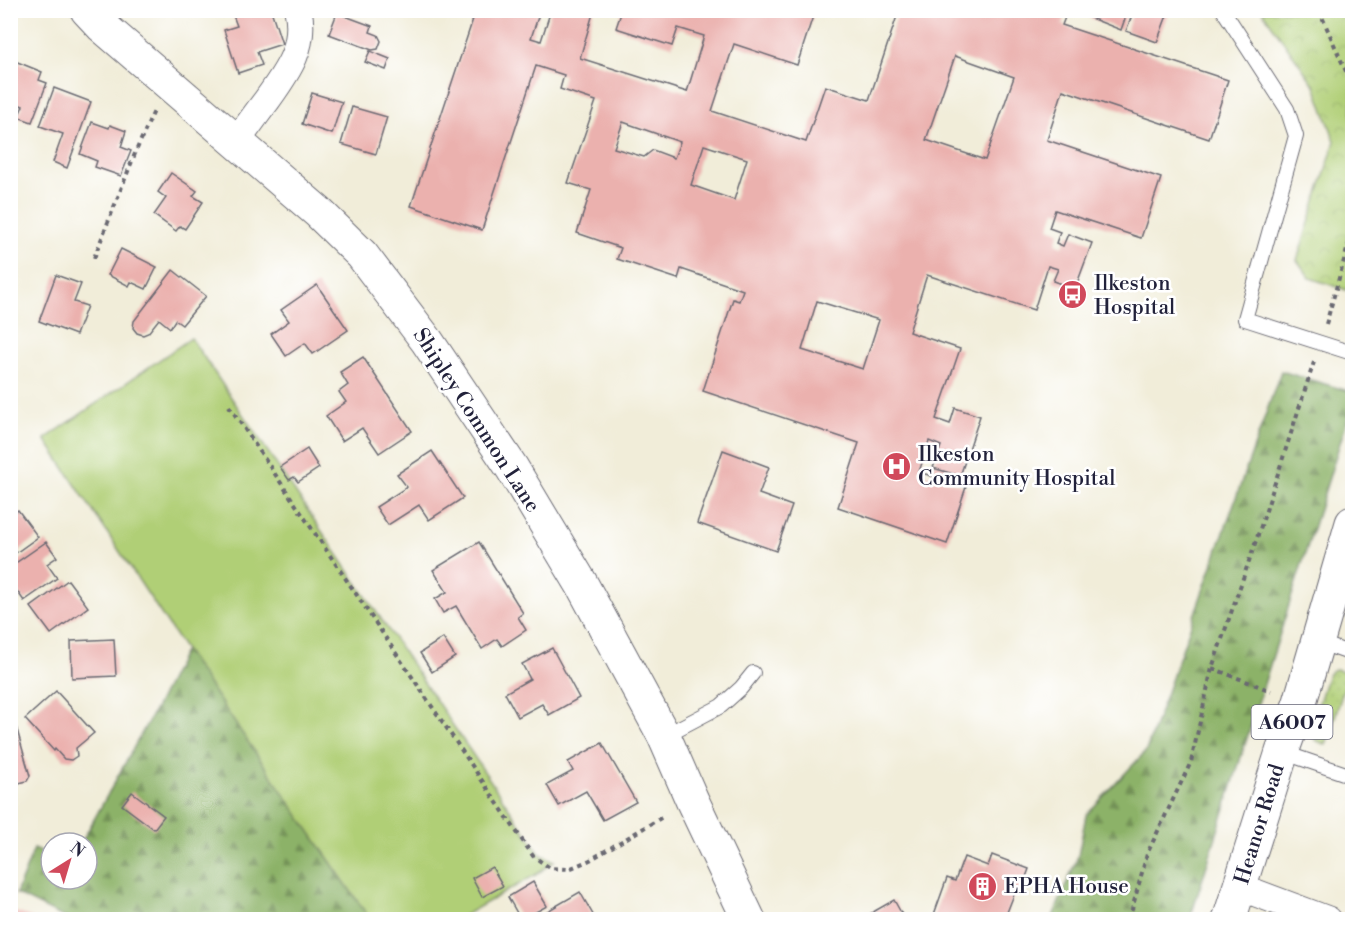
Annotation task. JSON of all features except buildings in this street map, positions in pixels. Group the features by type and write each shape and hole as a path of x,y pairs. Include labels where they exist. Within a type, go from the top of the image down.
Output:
{"street":[{"name":"Shipley Common Lane","path":"87,10 102,26 318,212 362,255 427,341 512,468 581,583 664,736 749,920"},
{"path":"237,141 288,70 298,44 300,31 298,10"},
{"name":"Heanor Road","path":"1229,920 1300,702 1353,523"},
{"path":"1240,887 1328,920"}],"lane":[{"path":"1223,10 1287,109 1296,136 1245,319 1353,353"},
{"path":"1318,642 1353,654"},
{"path":"664,736 721,706 741,688 753,673"},
{"path":"1282,752 1353,776"}],"path":[{"path":"1319,10 1348,76 1353,100"},
{"path":"94,258 140,142 168,82"},
{"path":"1131,920 1147,854 1191,762 1212,668 1321,343 1353,232"},
{"path":"229,406 533,856 550,868 569,869 590,860 692,800"},
{"path":"1212,668 1300,702"}],"green space":[{"path":"1262,11 1352,11 1352,292 1310,278 1297,260 1335,141 1315,86"},
{"path":"191,338 540,854 554,861 537,874 458,919 370,919 185,650 45,439"},
{"path":"1281,371 1352,392 1352,405 1190,919 1052,919 1078,856 1086,815 1146,751"},
{"path":"185,650 370,919 67,919 16,894 34,849 39,851 39,891 99,891 99,831 88,831"},
{"path":"1336,669 1349,673 1326,745 1315,740 1310,731 1327,677 1331,671"}],"place":[{"name":"Ilkeston Hospital","path":"1073,295"},
{"name":"Ilkeston Community Hospital","path":"897,466"},
{"name":"EPHA House","path":"983,886"}]}
